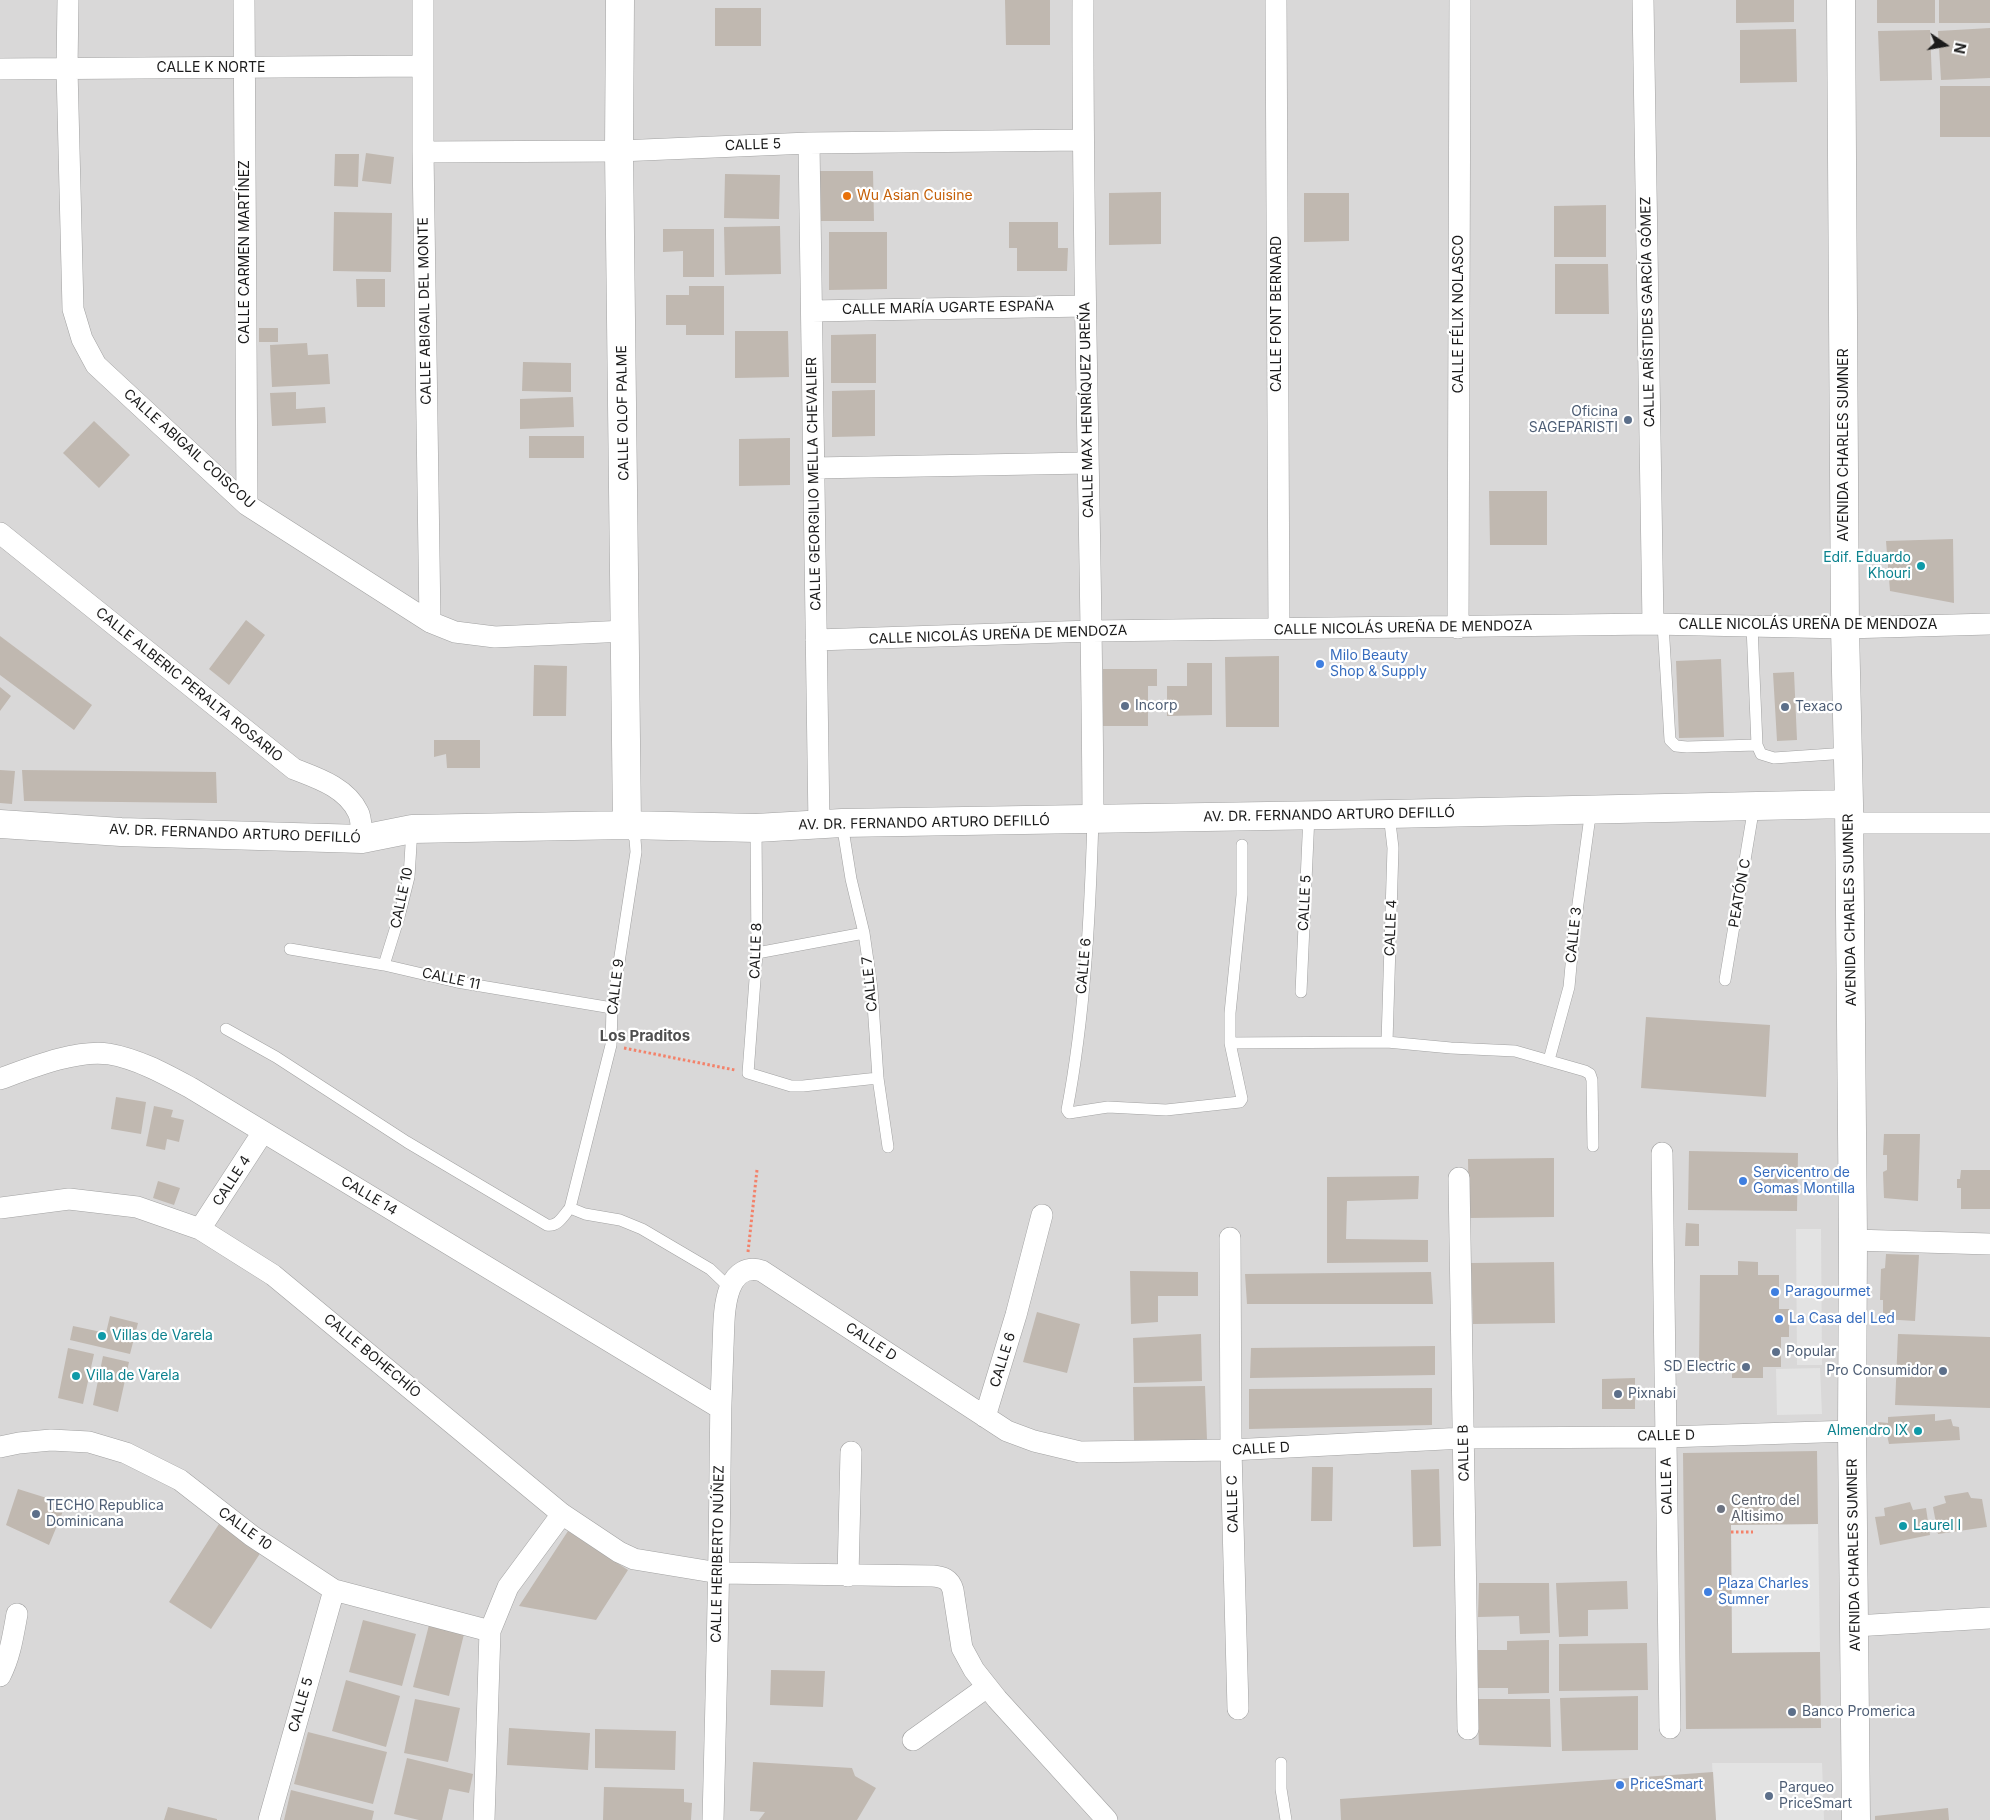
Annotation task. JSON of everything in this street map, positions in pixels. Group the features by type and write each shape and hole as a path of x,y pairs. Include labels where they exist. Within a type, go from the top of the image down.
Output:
{"street":[{"name":"CALLE ABIGAIL COISCOU","path":"68,0 67,69 73,309 82,339 96,365 247,505 430,622 455,632 495,637 626,631"},
{"name":"CALLE CARMEN MARTÍNEZ","path":"244,0 247,505"},
{"name":"CALLE ABIGAIL DEL MONTE","path":"423,0 423,152 430,622"},
{"name":"CALLE OLOF PALME","path":"620,0 619,151 627,826"},
{"name":"CALLE MAX HENRÍQUEZ UREÑA","path":"1083,0 1084,306 1092,631 1093,819"},
{"name":"CALLE FONT BERNARD","path":"1276,0 1279,629"},
{"name":"CALLE FÉLIX NOLASCO","path":"1458,628 1460,0"},
{"name":"CALLE ARÍSTIDES GARCÍA GÓMEZ","path":"1643,0 1658,624"},
{"name":"AVENIDA CHARLES SUMNER","path":"1841,0 1845,628 1849,813 1853,1240 1852,1430 1856,1820"},
{"name":"CALLE K NORTE","path":"0,69 423,66"},
{"name":"CALLE 5","path":"423,152 619,151 809,143 1082,140"},
{"name":"CALLE GEORGILIO MELLA CHEVALIER","path":"809,143 816,640 830,824"},
{"name":"CALLE MARÍA UGARTE ESPAÑA","path":"812,311 1084,306"},
{"path":"814,468 1088,463"},
{"name":"CALLE ALBERIC PERALTA ROSARIO","path":"0,533 294,769 328,783 349,797 359,813 362,839"},
{"name":"CALLE NICOLÁS UREÑA DE MENDOZA","path":"816,640 1092,631 1458,628 1658,624 1845,628 1990,624"},
{"name":"AV. DR. FERNANDO ARTURO DEFILLÓ","path":"0,824 121,832 362,839 412,829 627,826 756,828 830,824 1754,806 1990,823"},
{"name":"CALLE 14","path":"0,1079 47,1062 80,1056 107,1054 130,1059 162,1073 191,1088 720,1408"},
{"name":"CALLE 4","path":"200,1230 263,1132"},
{"name":"CALLE A","path":"1662,1153 1670,1728"},
{"name":"CALLE B","path":"1459,1178 1468,1729"},
{"name":"CALLE BOHECHÍO","path":"0,1208 69,1199 136,1207 200,1230 273,1275 562,1514 619,1552 634,1559 719,1573 933,1576 946,1578 954,1590 962,1648 968,1661 987,1687"},
{"name":"CALLE 6","path":"985,1417 1016,1315 1042,1215"},
{"name":"CALLE C","path":"1230,1238 1232,1450 1238,1709"},
{"path":"1853,1240 1990,1244"},
{"name":"CALLE D","path":"746,1270 751,1268 762,1271 1007,1431 1034,1441 1080,1452 1232,1450 1464,1438 1666,1437 1852,1430"},
{"path":"730,1288 737,1275 746,1270"},
{"name":"CALLE HERIBERTO NÚÑEZ","path":"713,1820 719,1573 720,1408 725,1310 730,1288"},
{"name":"CALLE 10","path":"0,1447 20,1442 60,1440 89,1442 126,1453 180,1480 252,1536 334,1590 490,1631"},
{"path":"848,1576 851,1452"},
{"path":"484,1820 490,1631 508,1587 562,1514"},
{"name":"CALLE 5","path":"269,1820 334,1590"},
{"path":"0,1676 5,1667 12,1643 17,1614"},
{"path":"1854,1626 1990,1618"},
{"path":"914,1740 987,1687 1107,1820"}],"lane":[{"path":"1658,624 1670,740 1676,746 1687,747 1757,745"},
{"path":"1752,626 1757,745 1761,754 1774,758 1847,753"},
{"name":"PEATÓN C","path":"1724,980 1754,806"},
{"name":"CALLE 3","path":"1549,1060 1569,987 1574,933 1592,809"},
{"name":"CALLE 4","path":"1387,1042 1393,848 1389,814"},
{"name":"CALLE 5","path":"1301,992 1309,815"},
{"name":"CALLE 6","path":"1093,819 1078,1041 1067,1113 1108,1108 1143,1107 1166,1110 1240,1102 1242,1099 1230,1043"},
{"name":"CALLE 7","path":"830,824 851,879 864,933 872,989 878,1078 888,1147"},
{"name":"CALLE 9","path":"570,1208 611,1045 612,1008 636,852 635,839 627,826"},
{"name":"CALLE 8","path":"748,1073 757,953 756,828"},
{"name":"CALLE 10","path":"384,965 409,877 412,829"},
{"path":"1242,845 1242,895 1230,1013 1230,1043 1387,1042 1451,1048 1515,1050 1590,1074 1592,1080 1593,1146"},
{"path":"757,953 864,933"},
{"name":"CALLE 11","path":"290,950 384,965 456,982 612,1008"},
{"path":"226,1029 276,1057 407,1142 547,1225 557,1224 570,1208 585,1214 620,1220 642,1229 704,1264 730,1288"},
{"path":"748,1073 797,1086 878,1078"},
{"path":"1280,1763 1281,1789 1286,1820"}],"path":[{"path":"611,1045 748,1073"},
{"path":"746,1270 757,1170"},
{"path":"1731,1532 1753,1532"}],"shaded area":[{"path":"0,0 1990,0 1990,1820 0,1820"},
{"path":"1796,1229 1821,1229 1822,1365 1797,1365"},
{"path":"1820,1368 1822,1414 1777,1415 1776,1369"},
{"path":"1818,1524 1820,1652 1732,1653 1731,1525"},
{"name":"Parqueo PriceSmart","path":"1712,1763 1822,1763 1824,1820 1716,1820"}],"building":[{"path":"1005,0 1050,0 1050,45 1006,45"},
{"path":"1736,0 1794,0 1794,22 1736,23"},
{"path":"1877,0 1935,0 1935,23 1877,23"},
{"path":"1939,0 1990,0 1990,23 1939,23"},
{"path":"715,8 761,8 761,46 715,46"},
{"path":"1990,28 1990,78 1941,80 1938,31"},
{"path":"1796,29 1797,82 1740,83 1740,30"},
{"path":"1930,30 1932,80 1880,81 1878,31"},
{"path":"1940,86 1990,86 1990,137 1940,137"},
{"path":"366,153 394,157 391,184 362,181"},
{"path":"335,154 359,154 358,187 334,186"},
{"name":"Wu Asian Cuisine","path":"820,171 873,171 874,221 820,221"},
{"path":"725,174 780,175 779,219 724,218"},
{"path":"1161,192 1161,244 1109,245 1109,193"},
{"path":"1304,193 1349,193 1349,241 1304,242"},
{"path":"1606,205 1606,257 1554,257 1554,206"},
{"path":"334,212 392,213 391,272 333,271"},
{"path":"1009,222 1058,222 1058,248 1068,248 1067,271 1017,271 1017,248 1009,248"},
{"path":"780,226 781,274 725,275 724,227"},
{"path":"663,229 714,229 714,277 683,277 683,251 663,252"},
{"path":"829,232 887,232 887,289 829,290"},
{"path":"1555,264 1608,264 1609,314 1555,314"},
{"path":"356,279 385,279 385,307 357,307"},
{"path":"689,286 724,286 724,335 686,335 686,325 666,325 666,295 689,295"},
{"path":"259,328 278,328 278,342 259,342"},
{"path":"735,331 788,331 789,377 735,378"},
{"path":"876,334 876,383 831,383 831,335"},
{"path":"307,343 308,355 328,354 330,384 272,387 270,345"},
{"path":"523,362 571,363 571,392 522,391"},
{"path":"875,390 875,436 832,437 832,391"},
{"path":"296,392 296,409 325,407 326,423 272,426 270,393"},
{"path":"573,397 574,427 520,429 520,399"},
{"path":"94,421 130,455 99,488 63,453"},
{"path":"529,436 584,436 584,458 529,458"},
{"path":"790,438 790,485 739,486 739,439"},
{"path":"1489,491 1547,491 1547,545 1490,545"},
{"name":"Edif. Eduardo Khouri","path":"1953,539 1954,603 1890,591 1886,541"},
{"path":"246,620 265,635 229,685 209,669"},
{"path":"0,636 92,705 74,730 0,675"},
{"path":"1279,656 1279,727 1226,727 1225,657"},
{"path":"1721,659 1724,737 1679,738 1676,661"},
{"path":"1187,663 1212,663 1212,715 1167,716 1167,686 1187,686"},
{"path":"534,665 567,666 566,716 533,716"},
{"name":"Incorp","path":"1103,669 1157,669 1157,686 1148,686 1148,726 1103,726"},
{"name":"Texaco","path":"1794,672 1797,740 1777,741 1773,673"},
{"path":"0,687 11,696 0,711"},
{"path":"434,740 480,740 480,768 447,768 446,754 434,757"},
{"path":"0,770 15,771 12,804 0,803"},
{"path":"22,770 216,772 217,803 24,801"},
{"path":"1646,1017 1770,1025 1766,1097 1641,1088"},
{"path":"116,1097 146,1102 141,1134 111,1129"},
{"path":"154,1106 173,1110 171,1117 184,1120 179,1142 167,1139 165,1150 146,1146"},
{"path":"1884,1134 1920,1134 1918,1201 1884,1198 1883,1172 1887,1170 1887,1155 1883,1155"},
{"name":"Servicentro de Gomas Montilla","path":"1689,1151 1798,1153 1797,1211 1688,1210"},
{"path":"1554,1158 1554,1217 1469,1218 1468,1159"},
{"path":"1961,1170 1990,1170 1990,1209 1961,1209 1961,1188 1957,1188 1957,1179 1960,1179"},
{"path":"1419,1176 1418,1199 1347,1201 1346,1239 1428,1240 1428,1262 1327,1263 1327,1177"},
{"path":"158,1181 180,1188 174,1205 153,1198"},
{"path":"1686,1223 1699,1224 1699,1246 1685,1246"},
{"path":"1886,1254 1919,1255 1915,1321 1883,1319 1883,1300 1880,1300 1881,1269 1885,1268"},
{"path":"1738,1261 1758,1262 1758,1275 1779,1275 1779,1309 1789,1309 1789,1337 1781,1337 1781,1367 1763,1367 1763,1378 1732,1378 1732,1365 1699,1365 1700,1275 1738,1275"},
{"path":"1554,1262 1555,1323 1473,1324 1471,1263"},
{"path":"1130,1271 1198,1272 1198,1296 1158,1296 1158,1322 1131,1324"},
{"path":"1431,1272 1433,1304 1247,1304 1245,1274"},
{"path":"1037,1312 1080,1324 1067,1373 1023,1362"},
{"name":"Villas de Varela","path":"110,1316 138,1323 130,1354 70,1340 73,1326 106,1333"},
{"path":"1201,1334 1202,1381 1134,1383 1133,1338"},
{"name":"Pro Consumidor","path":"1898,1334 1990,1337 1990,1408 1895,1405"},
{"path":"1435,1346 1435,1375 1250,1378 1251,1348"},
{"name":"Villa de Varela","path":"68,1348 94,1354 83,1404 58,1398"},
{"name":"Villas de Varela","path":"103,1356 129,1362 118,1412 93,1405"},
{"name":"Pixnabi","path":"1635,1378 1635,1409 1602,1409 1602,1379"},
{"path":"1205,1386 1207,1440 1134,1441 1133,1387"},
{"path":"1432,1388 1432,1425 1249,1429 1249,1389"},
{"name":"Almendro IX","path":"1935,1414 1935,1421 1951,1419 1953,1426 1959,1427 1960,1440 1889,1444 1887,1435 1877,1435 1878,1422 1888,1423 1888,1417"},
{"name":"Plaza Charles Sumner","path":"1817,1451 1818,1524 1731,1525 1732,1653 1820,1652 1821,1728 1686,1729 1683,1453"},
{"path":"1312,1467 1333,1467 1332,1521 1311,1521"},
{"path":"1439,1469 1441,1546 1413,1547 1411,1470"},
{"name":"TECHO Republica Dominicana","path":"18,1489 66,1504 49,1545 6,1525"},
{"path":"1968,1492 1971,1498 1982,1499 1987,1527 1938,1534 1933,1507 1946,1503 1944,1496"},
{"name":"Laurel I","path":"1910,1502 1913,1510 1926,1508 1930,1535 1880,1545 1875,1517 1885,1516 1884,1508"},
{"path":"219,1524 261,1552 211,1629 169,1602"},
{"path":"568,1531 628,1570 596,1620 519,1606"},
{"path":"1627,1581 1628,1609 1588,1610 1588,1636 1559,1637 1556,1583"},
{"path":"1479,1583 1549,1583 1550,1633 1520,1634 1519,1616 1478,1617"},
{"path":"363,1620 416,1634 402,1686 349,1672"},
{"path":"429,1625 464,1634 449,1696 413,1687"},
{"path":"1549,1640 1549,1693 1508,1694 1508,1688 1478,1688 1478,1650 1507,1650 1507,1641"},
{"path":"1647,1643 1648,1690 1559,1691 1559,1644"},
{"path":"771,1670 825,1671 823,1707 770,1705"},
{"path":"346,1680 400,1696 386,1747 332,1731"},
{"path":"1638,1696 1638,1750 1562,1751 1560,1698"},
{"path":"415,1699 460,1708 448,1762 404,1753"},
{"path":"1477,1699 1550,1699 1551,1747 1479,1745"},
{"path":"509,1728 590,1733 588,1770 507,1765"},
{"path":"595,1729 676,1731 675,1770 595,1768"},
{"path":"308,1732 387,1752 373,1804 294,1784"},
{"path":"407,1758 473,1774 469,1793 449,1789 442,1820 419,1820 394,1814"},
{"path":"753,1762 852,1768 855,1776 876,1788 857,1820 759,1820 765,1812 750,1811"},
{"name":"PriceSmart","path":"1713,1772 1716,1820 1341,1820 1340,1799"},
{"path":"604,1787 684,1789 684,1802 692,1803 691,1820 603,1820"},
{"path":"291,1790 374,1811 372,1820 284,1820"},
{"path":"168,1807 217,1819 217,1820 164,1820"},
{"path":"1948,1808 1949,1820 1875,1820 1875,1816"}],"place":[{"name":"Wu Asian Cuisine","path":"847,196"},
{"name":"Oficina SAGEPARISTI","path":"1628,420"},
{"name":"Edif. Eduardo Khouri","path":"1921,566"},
{"name":"Milo Beauty Shop & Supply","path":"1320,664"},
{"name":"Incorp","path":"1125,706"},
{"name":"Texaco","path":"1785,707"},
{"name":"Servicentro de Gomas Montilla","path":"1743,1181"},
{"name":"Paragourmet","path":"1775,1292"},
{"name":"La Casa del Led","path":"1779,1319"},
{"name":"Villas de Varela","path":"102,1336"},
{"name":"Popular","path":"1776,1352"},
{"name":"SD Electric","path":"1746,1367"},
{"name":"Pro Consumidor","path":"1943,1371"},
{"name":"Villa de Varela","path":"76,1376"},
{"name":"Pixnabi","path":"1618,1394"},
{"name":"Almendro IX","path":"1918,1431"},
{"name":"Centro del Altisimo","path":"1721,1509"},
{"name":"TECHO Republica Dominicana","path":"36,1514"},
{"name":"Laurel I","path":"1903,1526"},
{"name":"Plaza Charles Sumner","path":"1708,1592"},
{"name":"Banco Promerica","path":"1792,1712"},
{"name":"PriceSmart","path":"1620,1785"},
{"name":"Parqueo PriceSmart","path":"1769,1796"}],"district":[{"name":"Los Praditos","path":"645,1036"}]}
